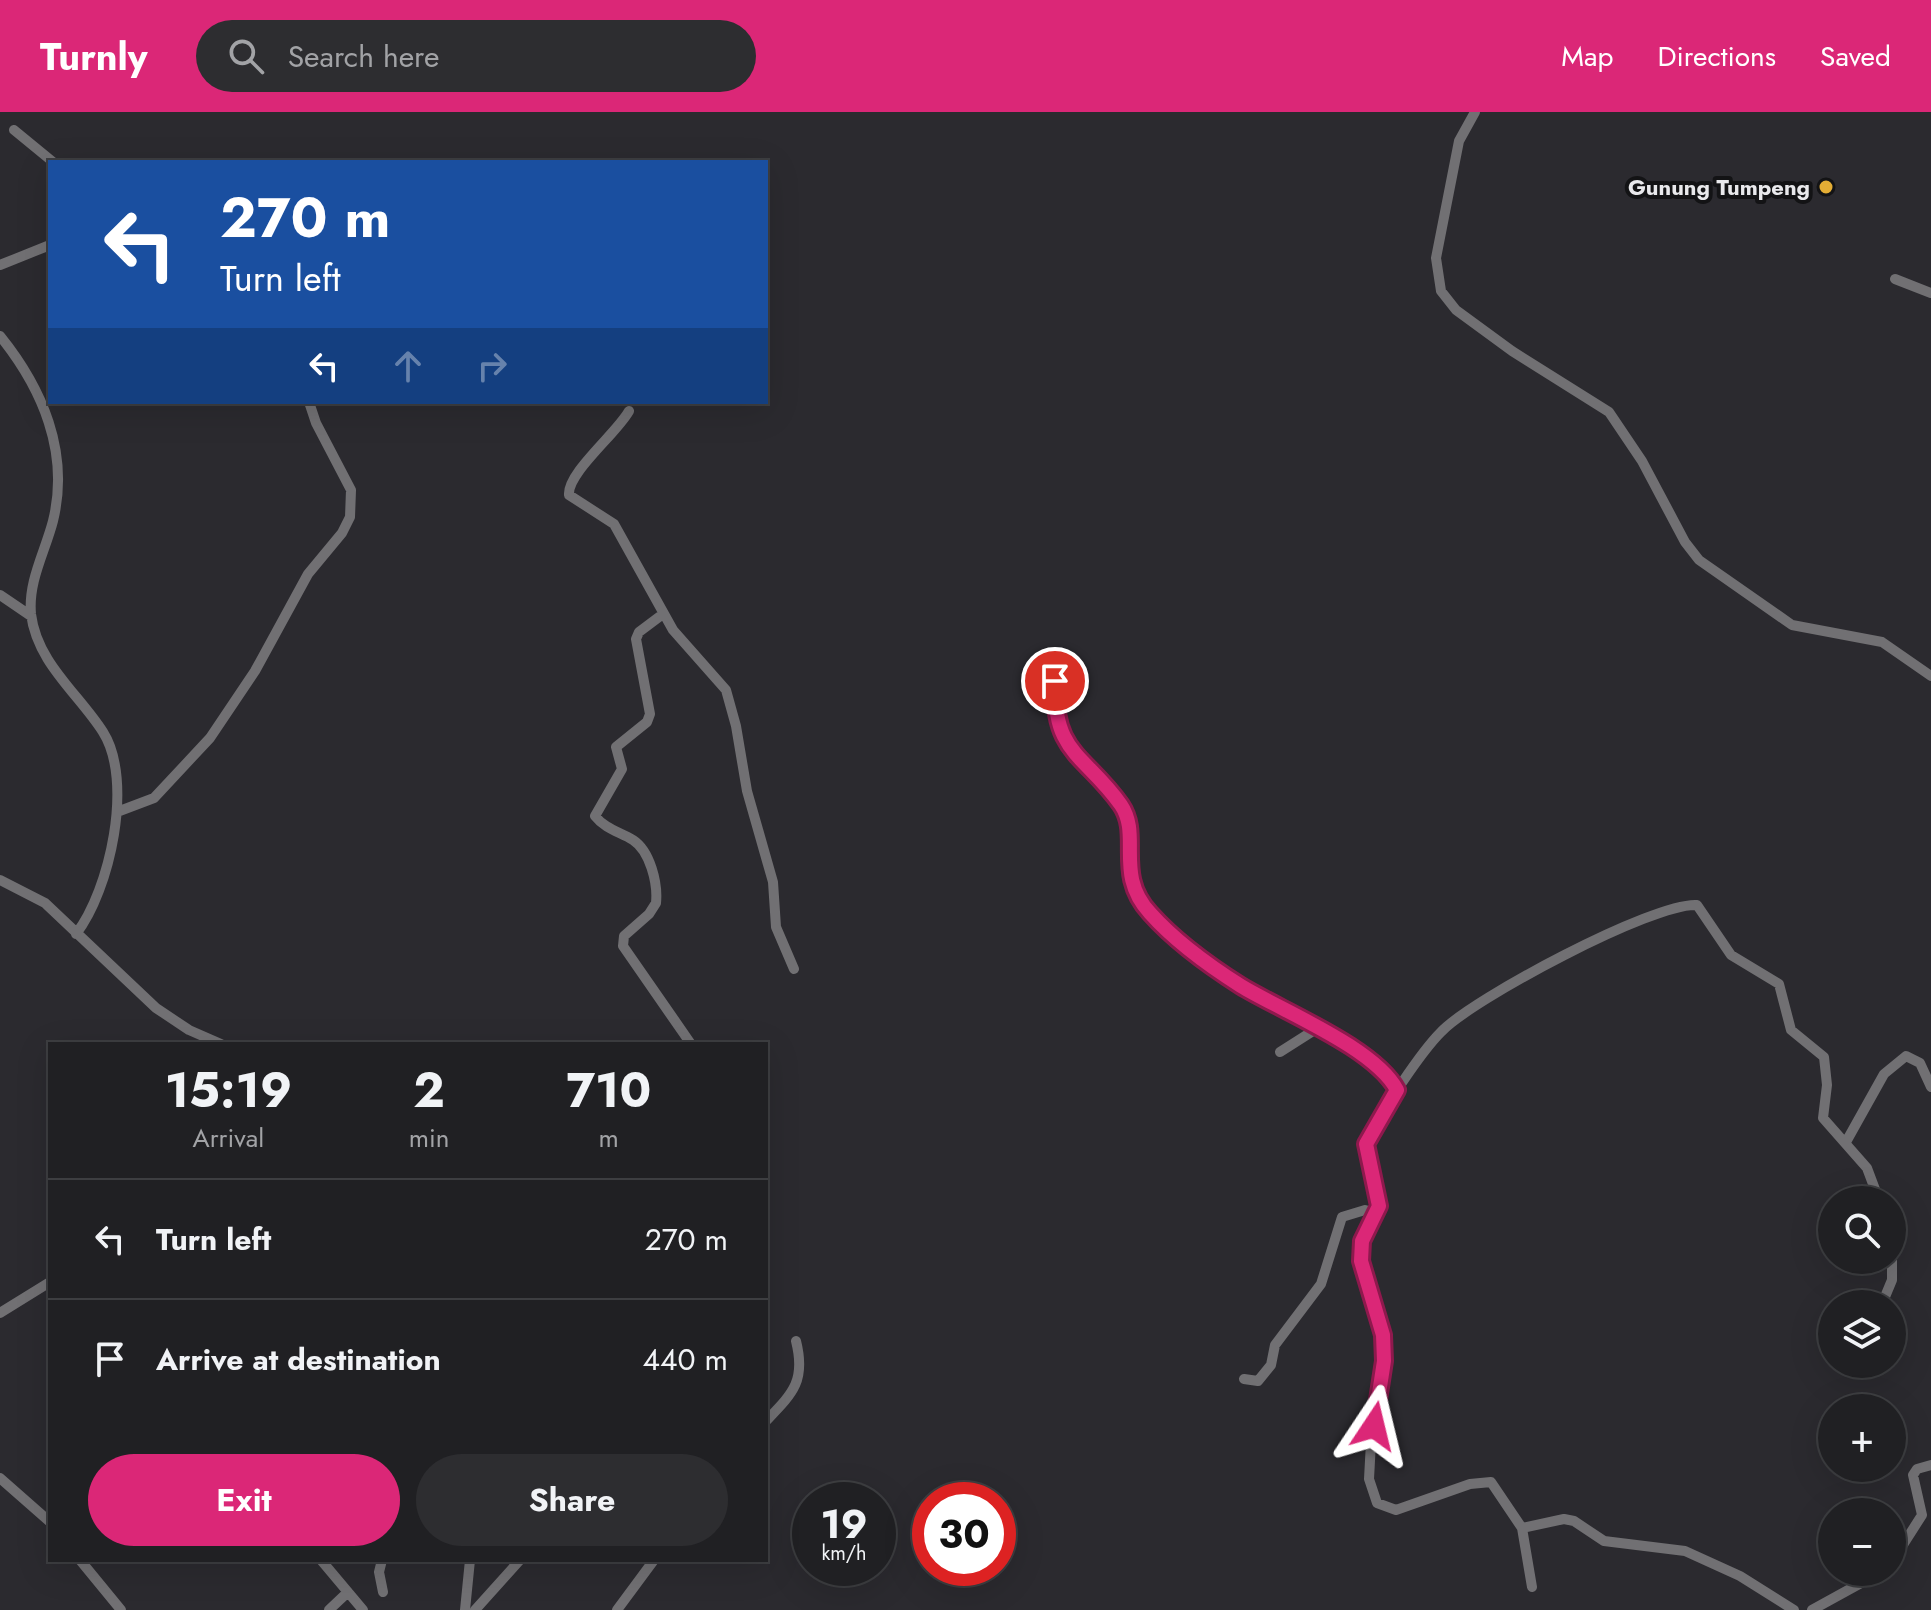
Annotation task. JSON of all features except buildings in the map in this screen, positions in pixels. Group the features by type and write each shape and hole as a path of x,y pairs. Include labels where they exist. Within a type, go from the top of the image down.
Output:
{"street":[{"path":"1475,112 1459,141 1436,258 1436,275 1447,301 1512,351 1609,412 1642,461 1685,542 1699,560 1792,625 1882,642 1931,676"},
{"path":"14,130 51,160"},
{"path":"0,265 48,246"},
{"path":"1895,279 1931,293"},
{"path":"0,336 26,369 52,426 54,439 55,507 32,583 31,616 47,659 103,732 113,754 117,812 107,863 99,889 76,934"},
{"path":"117,812 154,798 210,738 255,671 308,574 342,533 350,517 351,490 316,423 310,404"},
{"path":"629,411 617,432 577,475 568,492 572,499 614,524 663,614 683,642 717,678 731,703 747,791 773,882 776,927 794,969"},
{"path":"0,595 31,616"},
{"path":"663,614 639,632 636,639 650,714 647,722 616,747 622,769 595,816 601,824 636,841 646,853 656,903 649,914 624,936 623,946 690,1042"},
{"path":"1055,681 1057,719 1063,738 1076,759 1103,784 1127,817 1131,880 1150,914 1238,984 1367,1059 1397,1090"},
{"path":"0,880 45,903 156,1008 189,1030 216,1042"},
{"path":"1532,1587 1522,1528 1491,1482 1470,1484 1396,1510 1377,1503 1371,1492 1371,1442 1384,1361 1383,1335 1361,1251 1379,1197 1366,1144 1397,1090 1442,1031 1492,994 1647,916 1680,905 1697,905 1731,955 1779,984 1791,1030 1824,1057 1827,1085 1823,1118 1867,1168 1874,1186"},
{"path":"1280,1052 1313,1031 1320,1031"},
{"path":"1846,1142 1881,1078 1906,1056 1920,1063 1931,1087"},
{"path":"1244,1379 1258,1381 1267,1373 1275,1345 1321,1284 1342,1217 1365,1210 1376,1213"},
{"path":"0,1313 48,1283"},
{"path":"768,1419 794,1389 802,1372 796,1341"},
{"path":"1906,1540 1922,1515 1913,1475 1917,1469 1931,1465"},
{"path":"0,1478 48,1520"},
{"path":"1522,1528 1564,1519 1574,1521 1604,1541 1685,1551 1760,1587 1794,1610"},
{"path":"82,1562 121,1610"},
{"path":"323,1562 363,1610"},
{"path":"382,1562 379,1572 383,1592"},
{"path":"465,1610 470,1562"},
{"path":"475,1610 518,1562"},
{"path":"617,1610 653,1562"},
{"path":"1812,1610 1856,1586"},
{"path":"329,1610 348,1592"}],"place":[{"name":"Gunung Tumpeng","path":"1826,187"}],"route":[{"path":"1055,681 1057,719 1063,738 1076,759 1103,784 1127,817 1131,880 1150,914 1238,984 1355,1050 1379,1069 1397,1090 1366,1144 1379,1206 1362,1241 1361,1261 1383,1335 1384,1361 1374,1426"}]}
